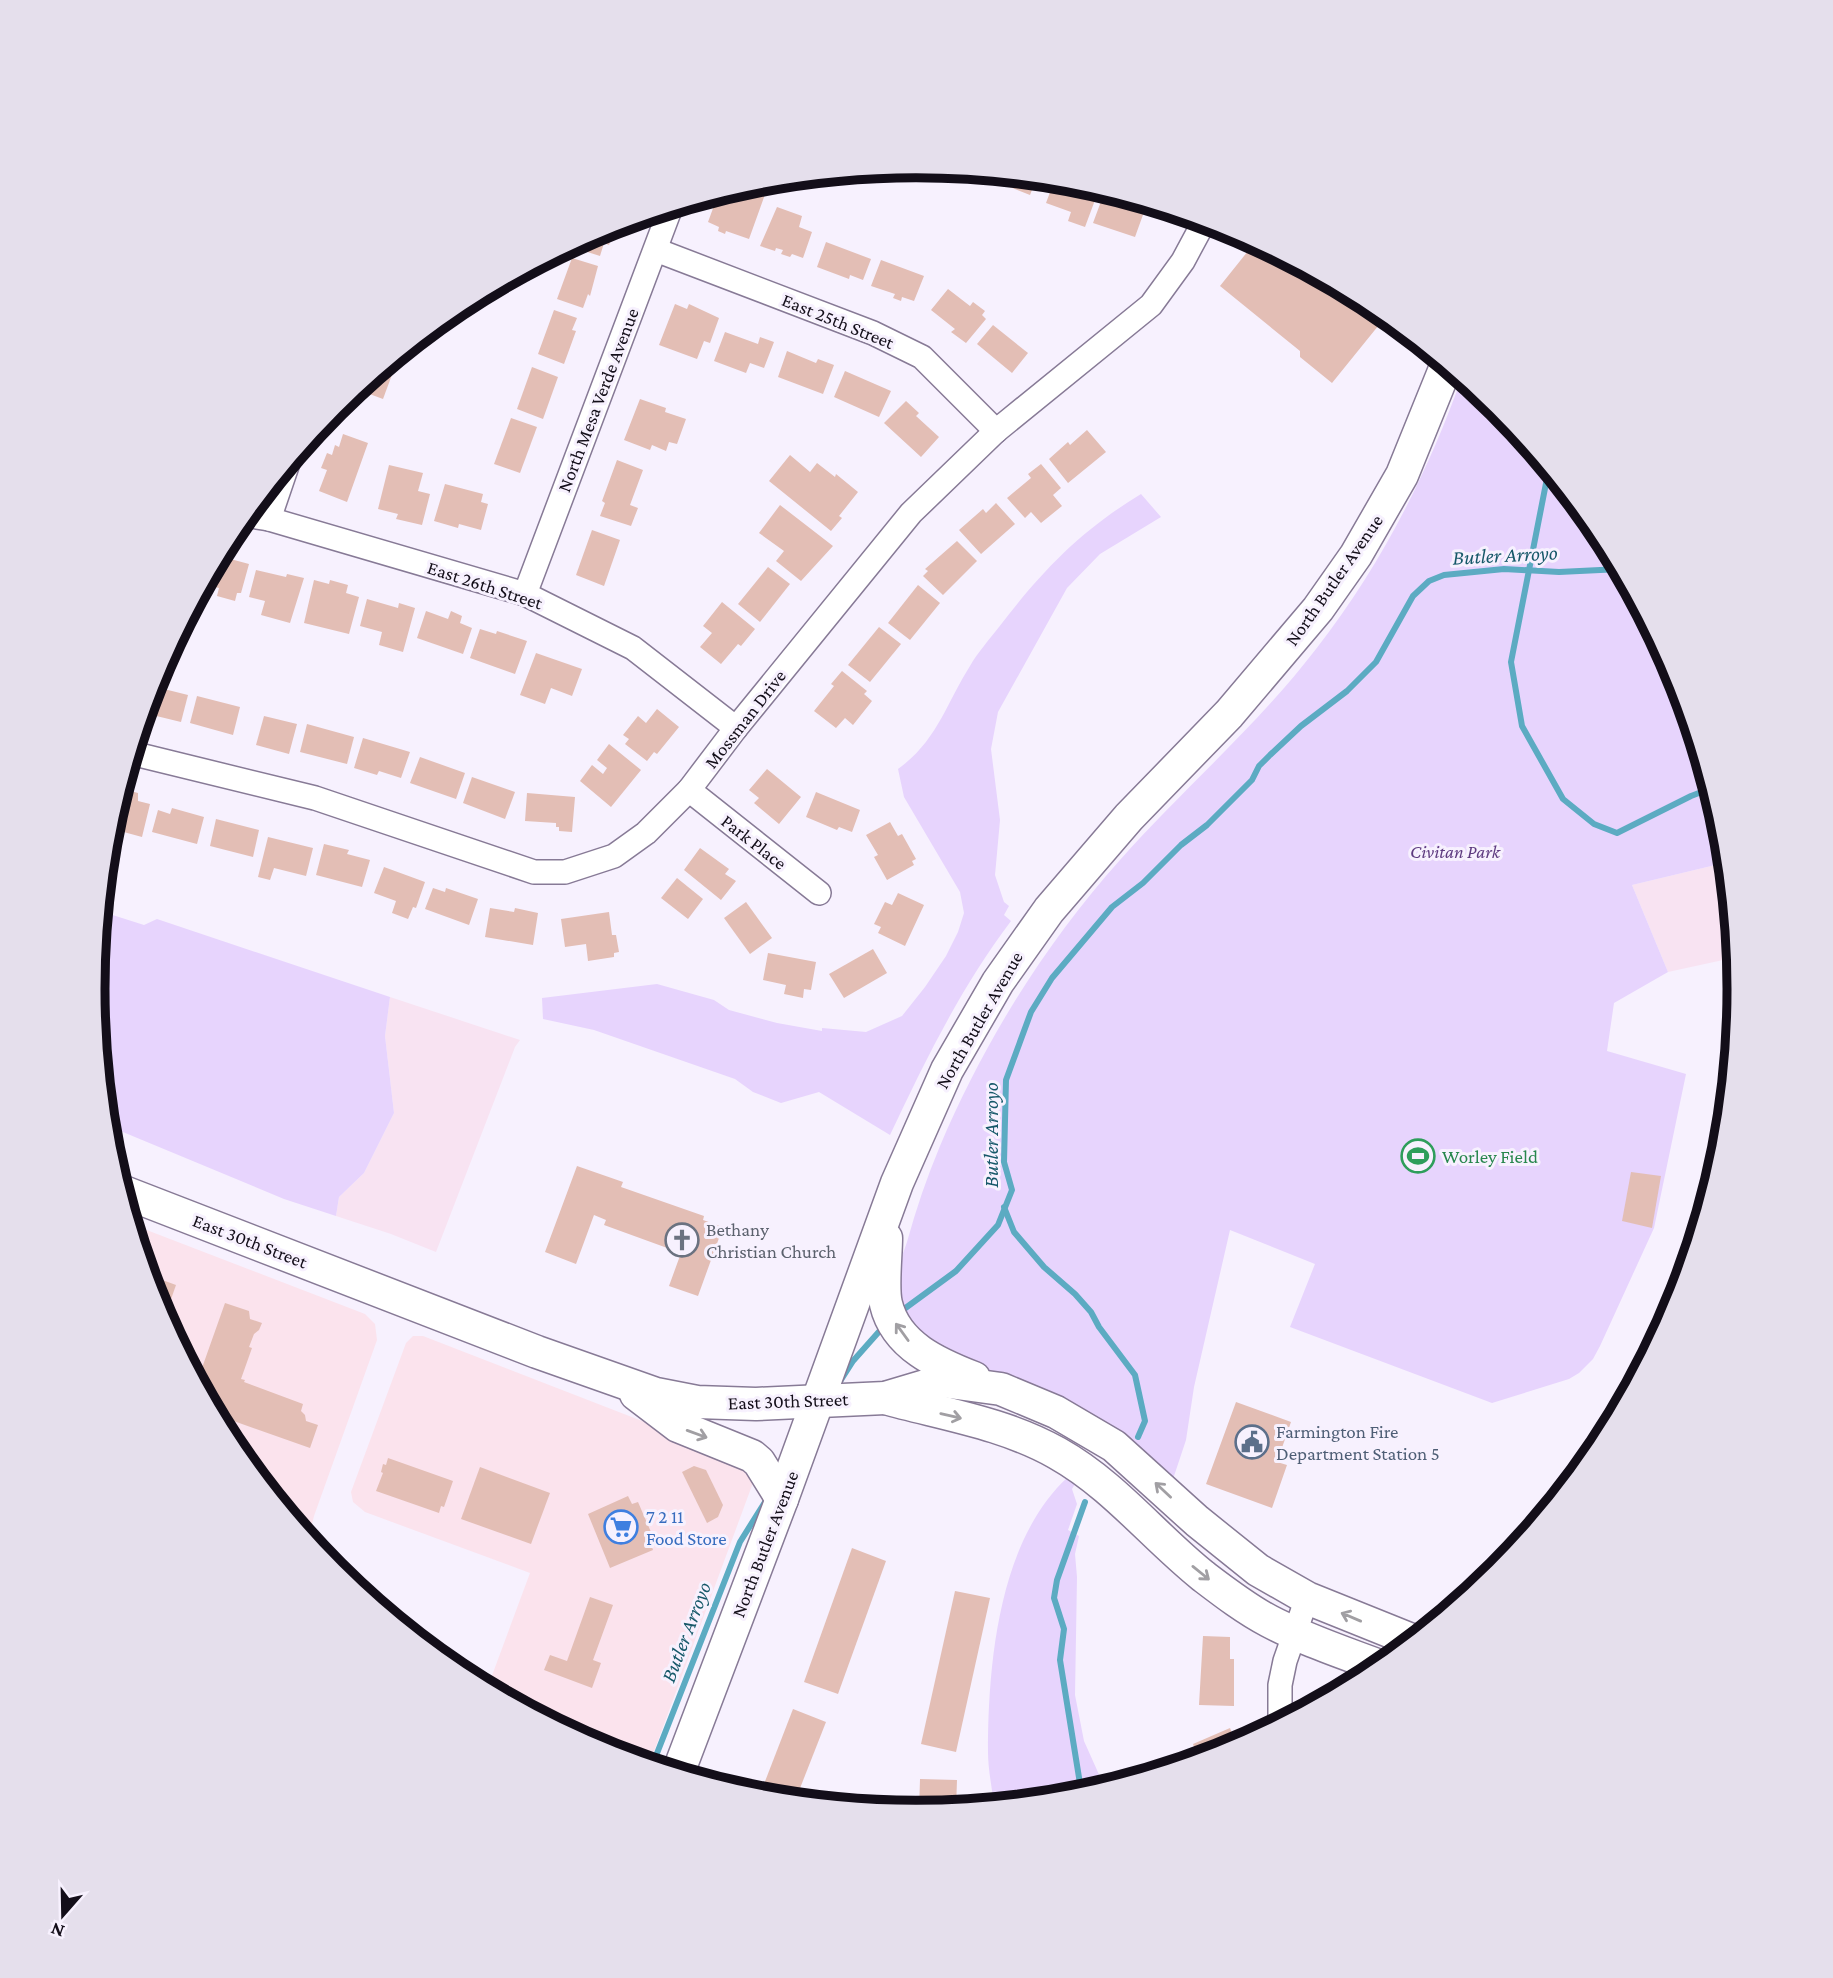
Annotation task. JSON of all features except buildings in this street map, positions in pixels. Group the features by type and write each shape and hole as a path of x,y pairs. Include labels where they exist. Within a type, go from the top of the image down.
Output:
{"main road":[{"name":"North Butler Avenue","path":"681,1765 906,1160 947,1070 1004,973 1049,910 1085,865 1272,666 1356,555 1402,475 1444,372"},
{"name":"East 30th Street","path":"132,1195 621,1383 656,1394 697,1402 756,1404 885,1398 942,1381 1001,1390 1056,1412 1104,1440 1258,1570 1307,1598 1405,1637"},
{"path":"886,1216 886,1303 899,1329 905,1338 927,1356 1001,1390"},
{"path":"621,1383 678,1426 752,1456 760,1462 782,1499"},
{"path":"885,1398 1001,1428 1059,1454 1094,1476 1120,1498 1203,1576 1267,1620 1294,1634 1369,1662"}],"street":[{"name":"North Mesa Verde Avenue","path":"525,594 667,217"},
{"name":"Mossman Drive","path":"140,756 315,798 534,872 565,872 614,856 646,833 689,790 911,513 996,430 1151,305 1183,261 1200,229"},
{"name":"East 25th Street","path":"656,250 873,332 922,358 996,430"},
{"path":"269,519 280,486"},
{"name":"East 26th Street","path":"257,517 525,594 633,648 736,728"},
{"name":"Park Place","path":"689,790 819,893"},
{"path":"1280,1714 1280,1685 1307,1598"}],"shaded area":[{"path":"1718,864 1727,959 1668,972 1632,885"},
{"path":"390,997 520,1040 436,1252 336,1216 339,1197 364,1173 394,1113 385,1036"},
{"path":"142,1228 365,1314 375,1324 377,1340 311,1529 273,1483 214,1395 167,1300"},
{"path":"413,1336 423,1336 740,1459 754,1480 652,1756 606,1739 558,1717 491,1679 530,1573 365,1512 353,1502 351,1492 406,1343"}],"green space":[{"name":"Civitan Park","path":"1459,385 1527,454 1591,538 1619,583 1666,678 1700,779 1718,864 1632,885 1668,972 1614,1003 1607,1051 1686,1074 1654,1228 1593,1359 1569,1379 1492,1403 1290,1327 1315,1264 1230,1230 1194,1387 1186,1440 1172,1482 905,1325 898,1286 899,1266 922,1193 957,1107 1018,995 1066,926 1120,860 1245,731 1293,677 1339,618 1400,519"},
{"path":"1141,494 1161,517 1100,554 1067,588 998,712 991,749 1000,820 995,875 1004,902 1009,906 1004,915 1011,921 960,998 930,1052 890,1135 819,1092 781,1103 753,1092 735,1079 594,1030 543,1019 542,998 657,984 714,1000 729,1010 777,1023 822,1031 822,1028 866,1032 902,1016 946,956 964,913 960,892 904,797 898,769 932,734 976,656 1031,588 1063,553 1099,523"},
{"path":"109,914 144,925 157,919 390,997 385,1036 394,1113 364,1173 339,1197 336,1216 284,1199 118,1130 107,1042 105,989"},
{"path":"1068,1477 1076,1482 1072,1489 1077,1504 1068,1530 1079,1536 1075,1554 1075,1695 1084,1741 1101,1779 993,1797 988,1758 995,1642 1012,1568 1026,1534 1045,1503"}],"waterway":[{"path":"1547,479 1511,662 1522,726 1563,799 1594,824 1617,833 1703,791"},
{"name":"Butler Arroyo","path":"900,1312 956,1271 998,1225 1012,1190 1004,1162 1006,1080 1031,1012 1052,978 1112,907 1207,825 1252,780 1259,766 1270,755 1301,726 1347,691 1376,662 1413,596 1429,581 1444,575 1504,569 1559,572 1611,570"},
{"path":"1004,1207 1014,1232 1044,1267 1091,1312 1135,1375 1145,1421 1138,1437"},
{"name":"Butler Arroyo","path":"839,1383 853,1361 884,1326"},
{"name":"Butler Arroyo","path":"656,1757 740,1542 765,1502"},
{"path":"1080,1784 1060,1660 1064,1629 1054,1598 1057,1580 1085,1502"}],"place":[{"name":"Worley Field","path":"1418,1156"},
{"name":"Bethany Christian Church","path":"682,1240"},
{"name":"Farmington Fire Department Station 5","path":"1252,1442"},
{"name":"7 2 11 Food Store","path":"621,1527"}]}
